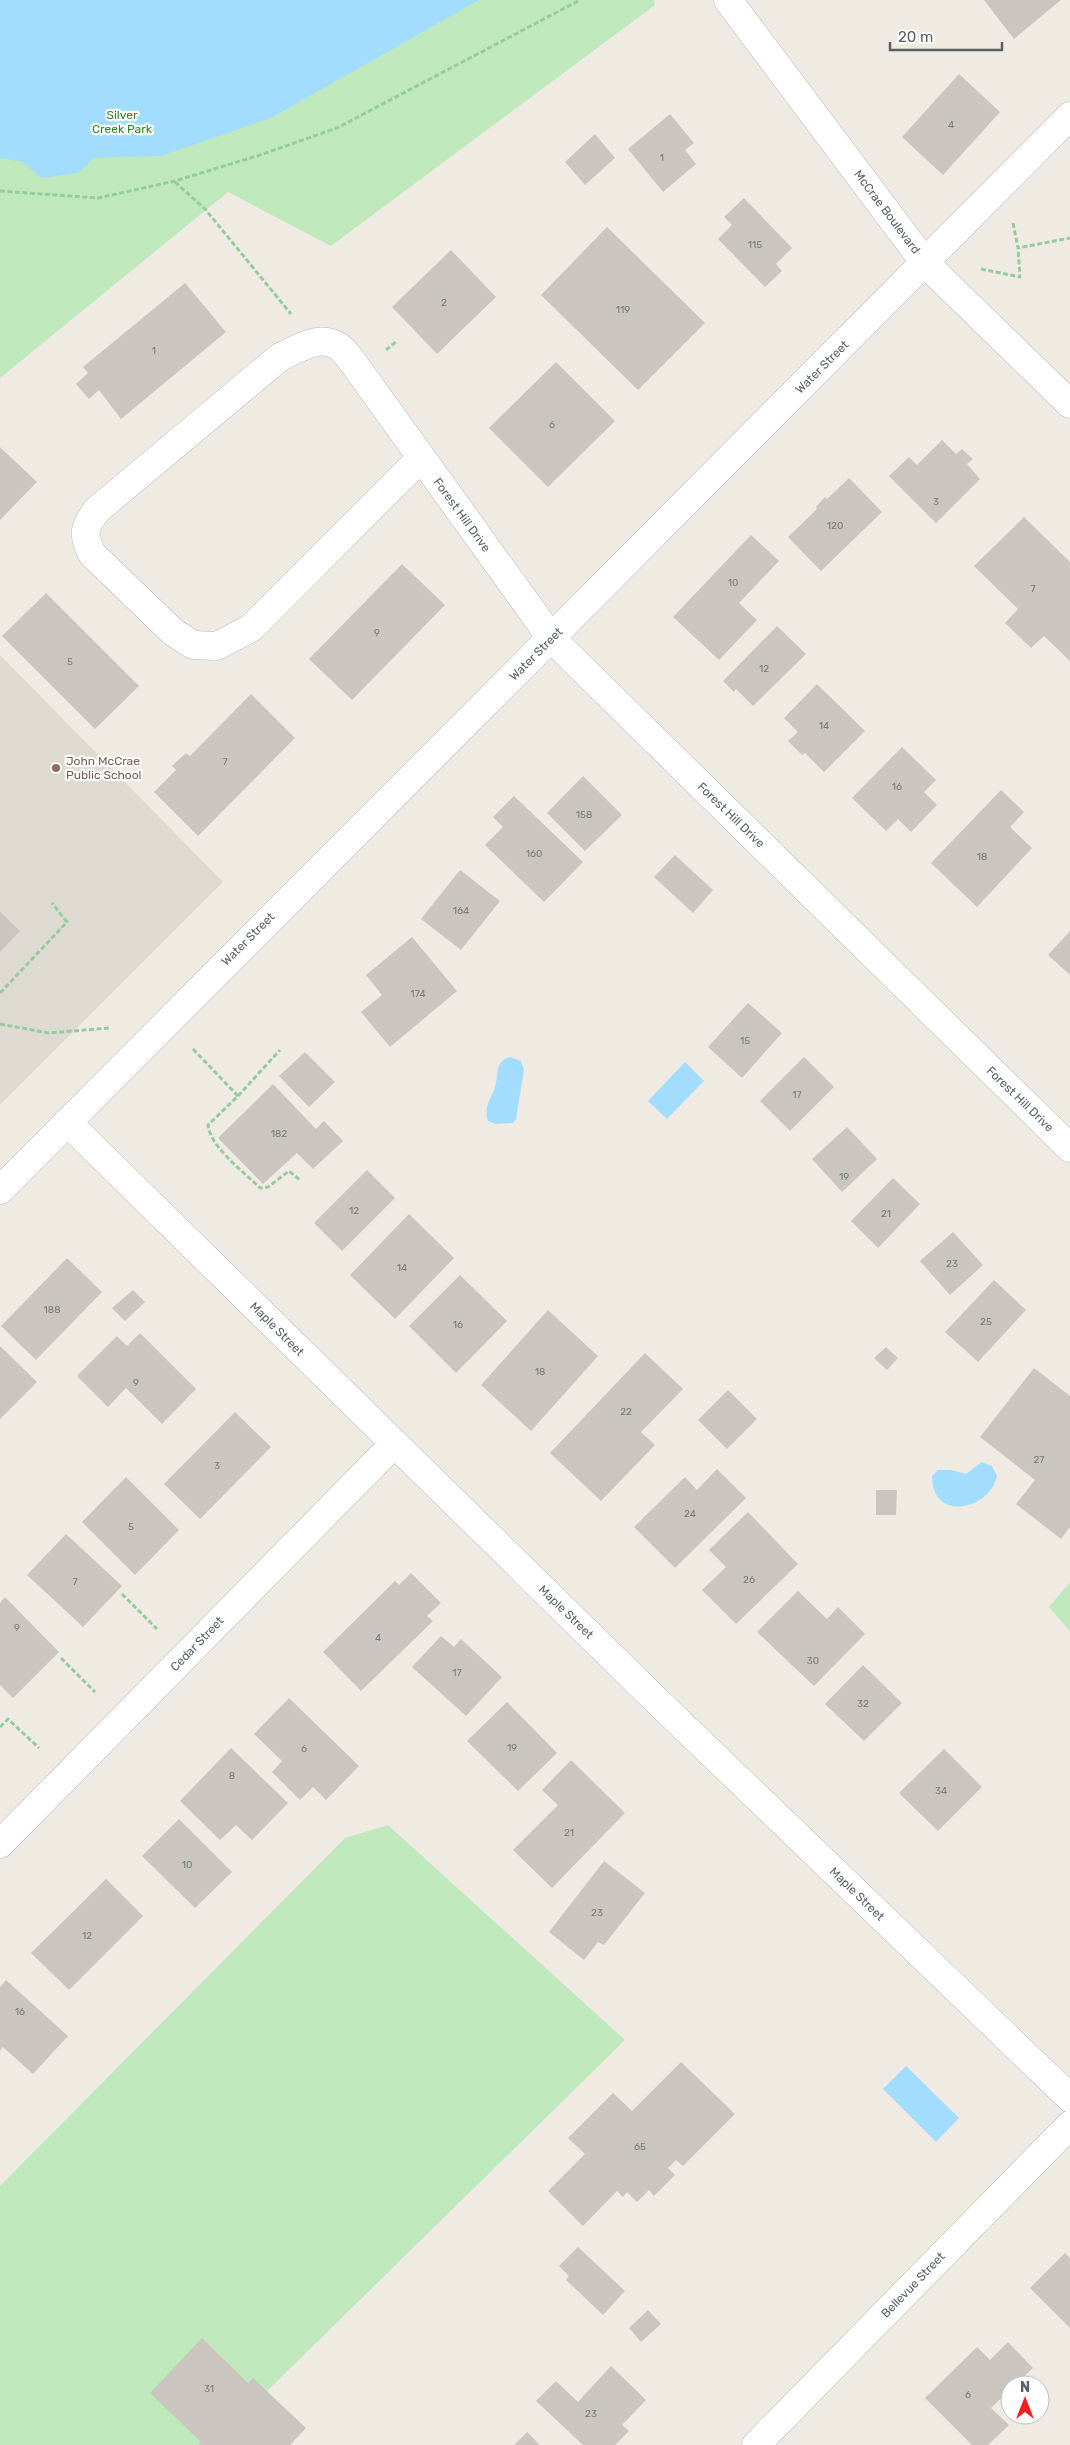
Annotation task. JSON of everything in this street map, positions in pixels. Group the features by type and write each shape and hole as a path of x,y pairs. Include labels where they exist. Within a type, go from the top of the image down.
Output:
{"street":[{"name":"McCrae Boulevard","path":"728,0 925,263 1070,404"},
{"name":"Water Street","path":"0,1190 552,639 1070,116"},
{"name":"Forest Hill Drive","path":"313,342 324,342 338,346 343,351 552,639 1070,1148"},
{"path":"313,342 280,357 97,510 87,523 85,540 92,554 173,632 193,645 218,646 251,628 420,459"},
{"name":"Maple Street","path":"67,1122 649,1693 1070,2098"},
{"name":"Cedar Street","path":"0,1844 394,1444"},
{"name":"Bellevue Street","path":"756,2445 1070,2125"}],"path":[{"path":"0,191 98,198 175,181 337,128 580,0"},
{"path":"175,181 205,209 313,342"},
{"path":"952,290 972,267 1020,277 1018,248 1012,216"},
{"path":"1018,248 1070,238"},
{"path":"0,993 67,922 52,903"},
{"path":"0,1024 49,1033 109,1028"},
{"path":"193,1049 238,1096"},
{"path":"280,1050 238,1096 208,1125 209,1133 216,1144 260,1188 268,1187 289,1171 301,1181"},
{"path":"122,1594 157,1629"},
{"path":"61,1658 94,1692"},
{"path":"0,1727 8,1719 39,1748"}],"shaded area":[{"name":"John McCrae Public School","path":"0,655 223,882 0,1105"}],"green space":[{"name":"Silver Creek Park","path":"0,0 654,0 655,5 331,246 228,192 0,378"},
{"path":"1070,1582 1070,1631 1049,1607"},
{"path":"388,1825 625,2040 212,2445 0,2445 0,2186 345,1838"}],"water":[{"path":"0,0 479,0 271,118 161,156 94,158 78,173 41,178 23,162 0,158"},
{"path":"510,1057 521,1061 524,1070 516,1119 513,1123 496,1124 488,1121 486,1112 495,1087 499,1065"},
{"path":"685,1062 704,1081 667,1119 648,1101"},
{"path":"982,1462 992,1466 997,1476 992,1488 984,1497 962,1506 951,1506 941,1501 935,1491 932,1476 938,1470 951,1470 966,1474"},
{"path":"906,2066 959,2118 936,2142 883,2089"}],"building":[{"path":"984,0 1061,0 1014,39"},
{"path":"959,74 1000,112 943,175 902,137"},
{"path":"670,114 694,143 685,150 696,164 663,192 628,149"},
{"path":"595,134 615,158 585,185 565,162"},
{"path":"744,198 792,248 776,264 782,271 765,287 718,239 732,225 724,217"},
{"path":"607,227 705,323 638,390 541,295"},
{"path":"451,250 496,297 437,354 392,307"},
{"path":"185,283 226,332 121,419 99,390 89,399 76,384 88,373 83,367"},
{"path":"556,362 615,421 548,487 489,428"},
{"path":"942,440 956,454 962,449 973,459 967,464 980,479 936,523 889,476 909,457 917,465"},
{"path":"0,447 37,482 0,520"},
{"path":"849,478 882,512 821,571 788,537 817,509 816,507 825,497 827,499"},
{"path":"1024,517 1070,562 1070,661 1044,636 1031,648 1005,623 1018,609 974,566"},
{"path":"751,535 779,561 739,603 757,620 719,660 673,617"},
{"path":"402,564 445,605 352,700 309,659"},
{"path":"46,593 139,686 95,729 2,636"},
{"path":"777,626 806,654 753,706 736,689 734,692 723,681"},
{"path":"817,684 865,731 824,772 805,753 802,755 788,741 798,732 784,718"},
{"path":"251,694 295,738 198,836 154,792 176,770 172,766 186,753 190,756"},
{"path":"902,747 936,780 924,792 937,805 911,832 898,819 886,831 852,798"},
{"path":"583,776 622,815 585,851 547,813"},
{"path":"1001,790 1024,812 1010,827 1032,848 977,907 931,863"},
{"path":"514,796 583,862 544,902 485,845 503,827 493,817"},
{"path":"675,855 713,890 693,913 654,877"},
{"path":"460,870 500,901 461,950 421,919"},
{"path":"0,911 20,931 0,952"},
{"path":"1070,931 1070,975 1048,955"},
{"path":"412,937 457,991 390,1047 361,1012 382,995 366,975"},
{"path":"748,1003 782,1033 742,1078 708,1047"},
{"path":"305,1052 335,1082 309,1107 279,1076"},
{"path":"804,1057 834,1087 790,1131 760,1101"},
{"path":"273,1084 316,1129 324,1121 343,1141 313,1169 297,1153 263,1184 218,1138"},
{"path":"847,1127 877,1159 842,1192 812,1159"},
{"path":"367,1170 395,1198 342,1251 314,1223"},
{"path":"893,1178 920,1204 878,1248 851,1221"},
{"path":"409,1214 454,1258 395,1319 350,1275"},
{"path":"953,1232 983,1265 950,1295 920,1261"},
{"path":"67,1258 102,1292 36,1360 1,1326"},
{"path":"460,1275 507,1321 456,1373 409,1326"},
{"path":"994,1280 1026,1310 978,1362 945,1332"},
{"path":"133,1290 145,1302 125,1321 112,1308"},
{"path":"548,1310 598,1356 531,1431 481,1385"},
{"path":"140,1333 196,1389 162,1424 126,1388 108,1407 77,1376 117,1336 127,1346"},
{"path":"0,1346 37,1382 0,1419"},
{"path":"886,1347 898,1358 887,1370 874,1358"},
{"path":"645,1353 683,1389 641,1432 655,1445 601,1501 550,1453"},
{"path":"1034,1368 1070,1396 1070,1527 1061,1539 1016,1504 1035,1480 980,1437"},
{"path":"728,1390 757,1419 727,1449 698,1420"},
{"path":"235,1412 271,1447 200,1519 164,1484"},
{"path":"717,1469 746,1498 675,1568 634,1527 685,1477 697,1490"},
{"path":"126,1477 179,1530 135,1575 82,1522"},
{"path":"876,1490 897,1490 896,1515 876,1515"},
{"path":"748,1512 798,1564 736,1624 702,1590 726,1567 709,1550"},
{"path":"66,1534 122,1586 83,1627 27,1575"},
{"path":"411,1573 441,1603 427,1616 433,1621 361,1691 323,1652 395,1581 399,1585"},
{"path":"798,1591 827,1619 838,1607 865,1634 814,1686 757,1632"},
{"path":"5,1597 59,1652 13,1698 0,1685 0,1603"},
{"path":"441,1636 454,1647 461,1639 502,1677 466,1716 412,1667"},
{"path":"863,1665 902,1703 864,1741 825,1704"},
{"path":"289,1698 359,1766 326,1800 313,1787 300,1800 272,1772 282,1761 254,1734"},
{"path":"507,1702 557,1753 518,1791 467,1741"},
{"path":"231,1748 288,1803 252,1840 236,1825 220,1840 180,1801"},
{"path":"944,1749 982,1787 938,1831 899,1793"},
{"path":"571,1760 625,1813 552,1888 513,1850 558,1805 542,1790"},
{"path":"179,1819 232,1872 195,1908 142,1856"},
{"path":"604,1861 645,1893 604,1945 598,1942 584,1960 549,1932"},
{"path":"106,1879 143,1916 69,1990 31,1953"},
{"path":"6,1980 68,2036 33,2074 3,2047 0,2051 0,1987"},
{"path":"681,2062 735,2114 683,2166 676,2160 668,2168 675,2175 654,2196 649,2190 637,2202 627,2192 623,2197 617,2191 583,2226 548,2191 585,2154 568,2138 613,2093 632,2111"},
{"path":"578,2247 625,2291 603,2315 566,2280 569,2276 559,2266"},
{"path":"1065,2253 1070,2258 1070,2328 1030,2288"},
{"path":"648,2310 661,2324 641,2342 629,2328"},
{"path":"202,2338 248,2383 253,2378 306,2428 290,2445 198,2445 201,2442 150,2393"},
{"path":"1008,2342 1033,2368 1026,2375 1000,2375 1000,2399 991,2408 1000,2416 1000,2425 1009,2425 988,2445 972,2445 925,2398 977,2347 990,2360"},
{"path":"611,2366 646,2400 622,2425 629,2431 615,2445 583,2445 536,2401 556,2381 578,2402"},
{"path":"527,2432 540,2445 514,2445"}],"place":[{"name":"John McCrae Public School","path":"56,768"}]}
